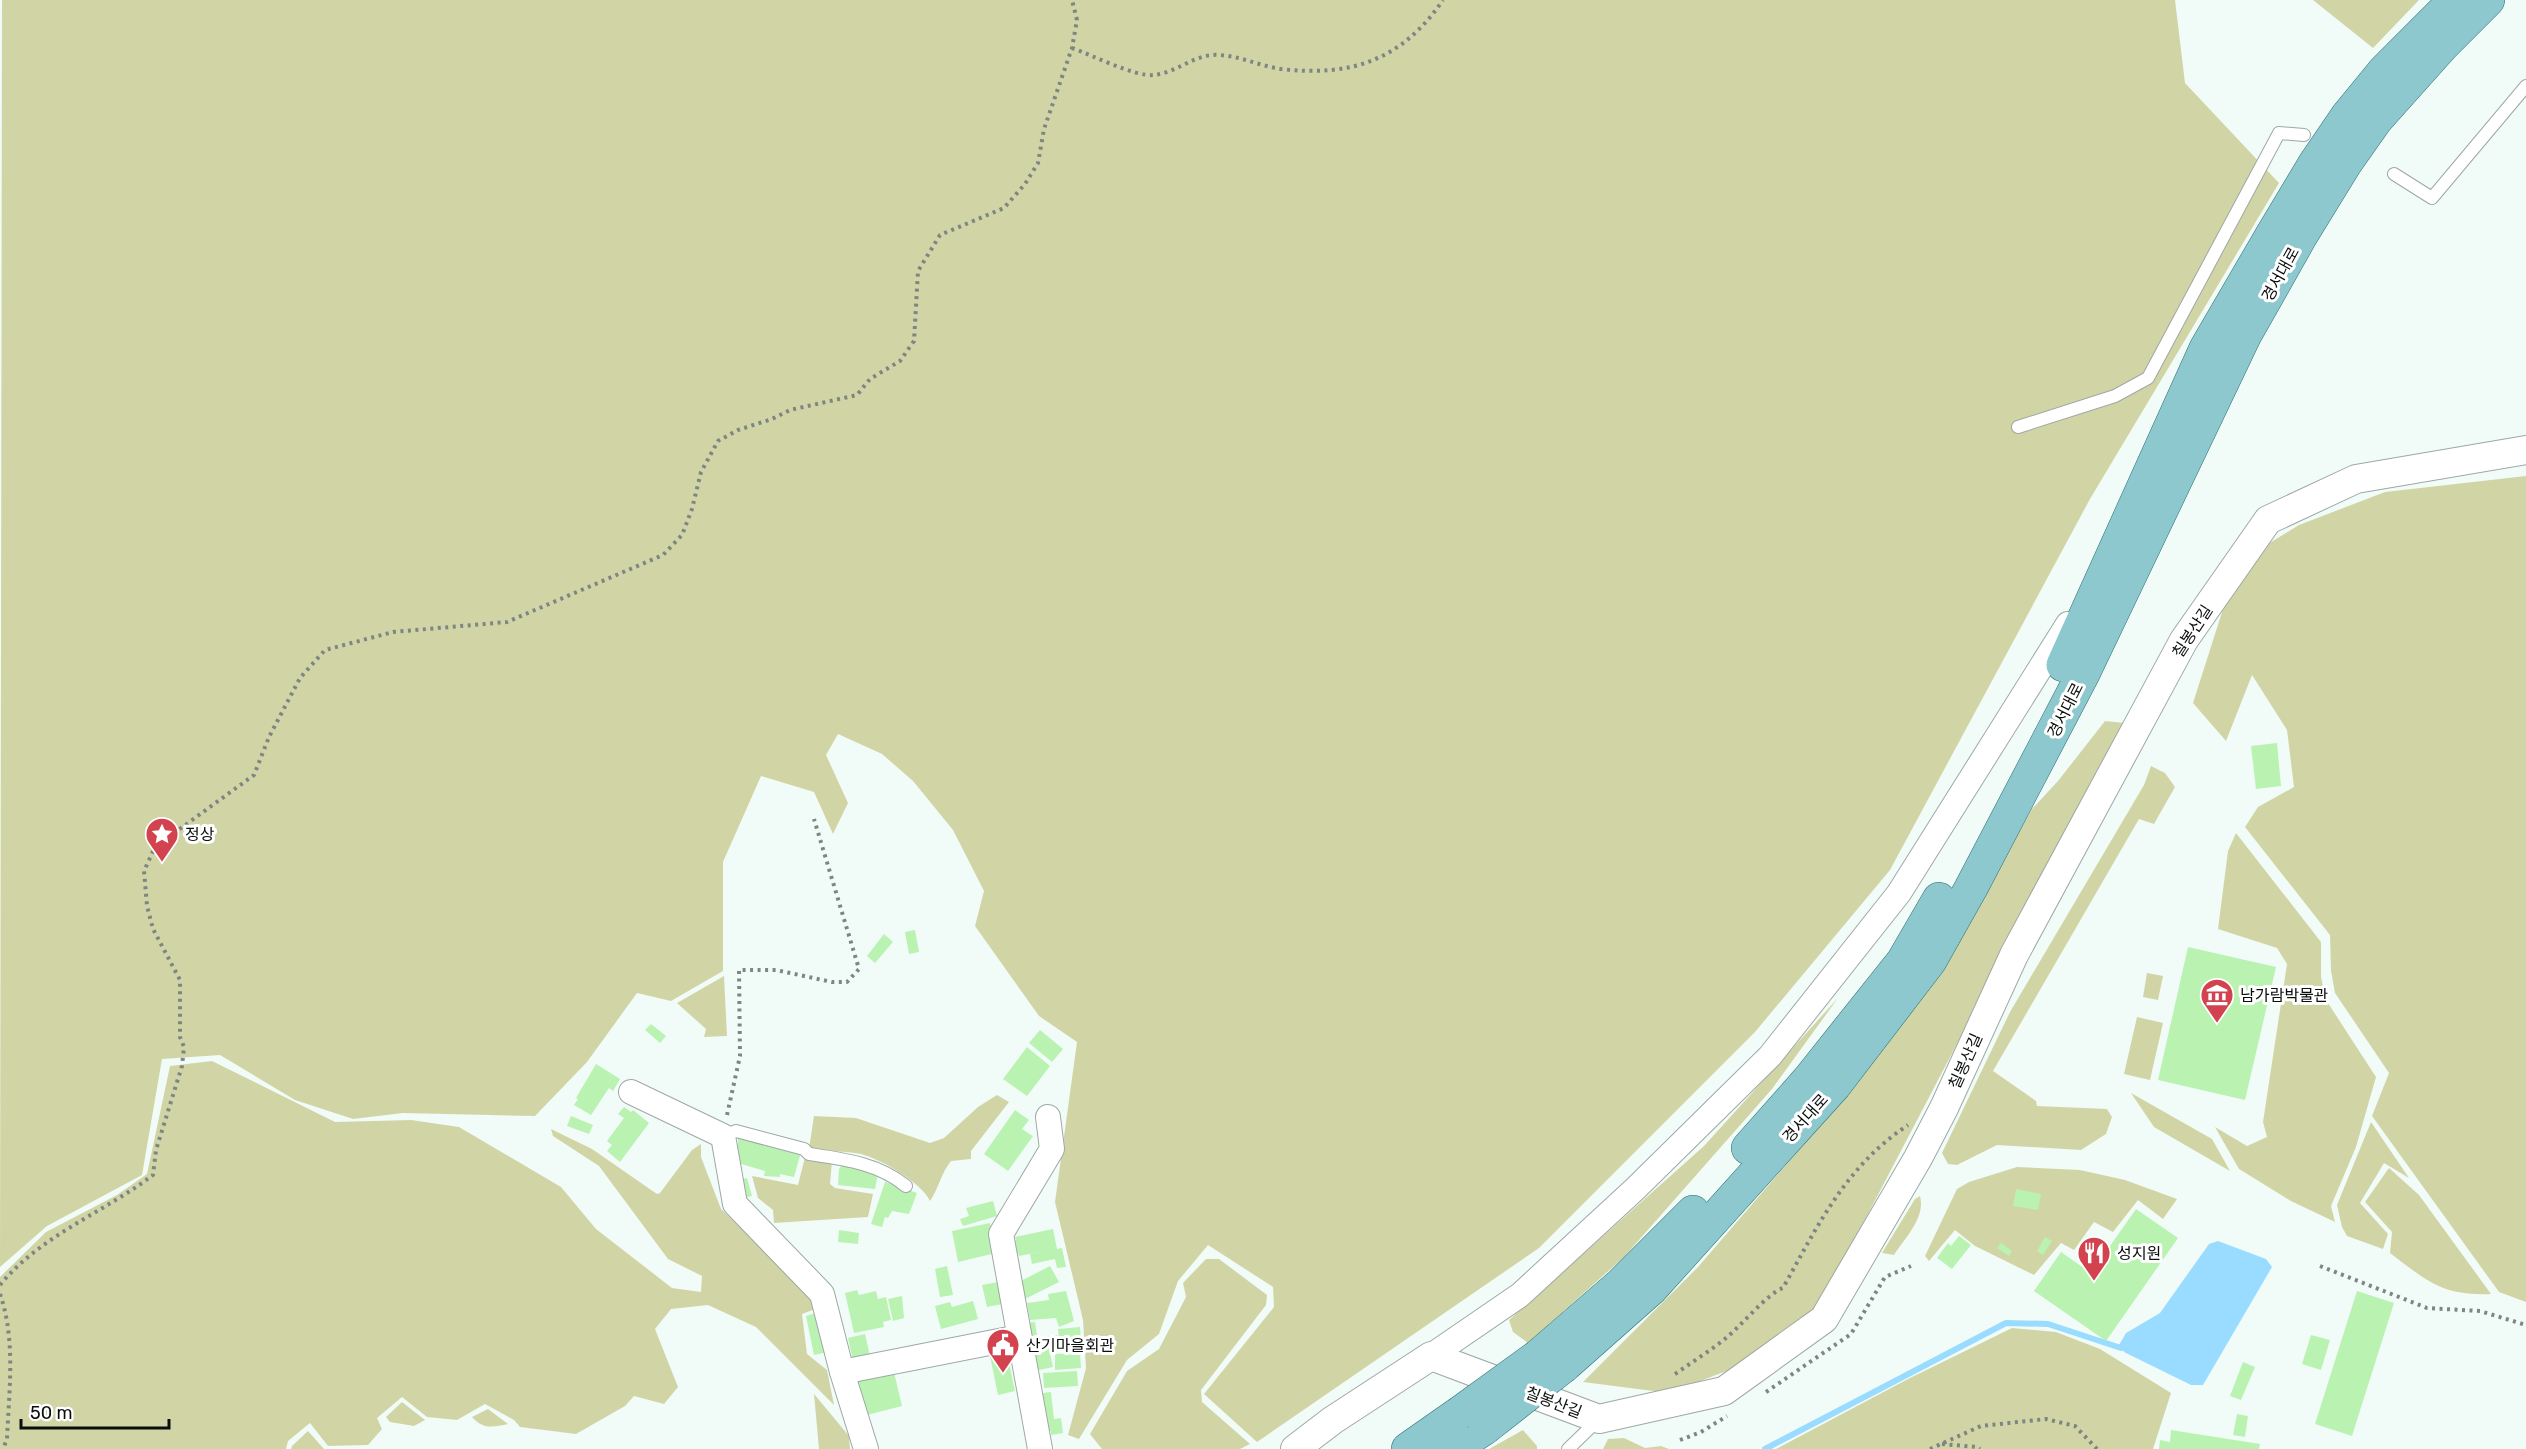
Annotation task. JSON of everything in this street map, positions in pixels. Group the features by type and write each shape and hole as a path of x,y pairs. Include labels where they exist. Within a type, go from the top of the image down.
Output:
{"main road":[{"name":"경서대로","path":"1551,1361 1621,1284 1694,1211 1809,1078 1903,961 1947,886 2061,671 2206,348 2315,163 2347,116 2384,71 2455,0"},
{"name":"경서대로","path":"1551,1361 1651,1290 1835,1085 1930,961 1971,888 2084,672 2245,335 2302,234 2345,164 2376,120 2435,53 2488,0"},
{"path":"1408,1449 1471,1421 1551,1361"},
{"path":"1453,1449 1471,1421"}],"street":[{"name":"칠봉산길","path":"1431,1356 1599,1419 1724,1391 1824,1319 1918,1158 1944,1108 2014,955 2184,640 2268,520 2356,480 2526,450"},
{"path":"1295,1449 1333,1420 1520,1295 1635,1189 1770,1056 1899,893 2114,551"},
{"path":"631,1092 723,1136 735,1204 822,1294 842,1372 866,1449"},
{"path":"1040,1449 1001,1234 1052,1149 1048,1117"},
{"path":"842,1372 1019,1337"}],"lane":[{"path":"2394,174 2432,198 2526,86"},
{"path":"2018,427 2115,396 2148,378 2279,133 2304,135"},
{"path":"723,1136 736,1131 804,1149 808,1154 859,1161 895,1176 906,1186"},
{"path":"1568,1449 1599,1419"}],"path":[{"path":"0,1285 27,1257 47,1241 117,1201 153,1175 156,1150 182,1066 184,1047 180,1037 180,980 153,930 147,906 144,871 155,847 254,775 269,737 300,678 325,650 393,632 507,622 663,555 682,535 692,509 701,472 718,441 738,430 772,419 790,410 856,395 870,379 900,361 914,341 918,271 940,235 1004,208 1025,184 1038,163 1044,129 1072,48 1077,20 1072,0"},
{"path":"1072,48 1142,75 1156,75 1197,58 1218,54 1280,69 1313,70 1349,67 1378,60 1400,47 1424,24 1443,0"},
{"path":"723,1136 740,1056 738,970 776,970 832,982 847,982 859,969 814,819"},
{"path":"1675,1374 1725,1339 1773,1292 1783,1288 1831,1201 1849,1178 1885,1141 1912,1123"},
{"path":"2320,1266 2427,1308 2480,1311 2526,1325"},
{"path":"0,1294 6,1310 10,1340 7,1439 3,1449"},
{"path":"1930,1449 1981,1426 2046,1419 2075,1426 2097,1449"},
{"path":"1941,1444 1980,1449"}],"green space":[{"path":"2,0 2175,0 2185,83 2279,183 2090,499 1890,870 1755,1032 1539,1248 1257,1442 1204,1394 1274,1307 1273,1287 1208,1245 1178,1281 1159,1334 1127,1360 1079,1439 1068,1435 1086,1368 1083,1320 1055,1202 1077,1042 1039,1016 975,926 984,891 953,830 913,781 882,754 838,734 826,755 848,803 833,834 814,792 761,776 723,862 723,971 671,1001 637,993 587,1062 535,1116 403,1113 353,1119 295,1100 220,1055 162,1059 142,1175 47,1226 0,1267"},
{"path":"2313,0 2419,0 2373,48"},
{"path":"2526,476 2526,1302 2499,1292 2372,1116 2389,1073 2335,993 2331,971 2330,935 2245,827 2258,807 2294,787 2287,730 2252,675 2226,741 2193,703 2238,562 2299,525 2385,492"},
{"path":"2105,721 2125,723 1814,1317 1750,1362 1669,1393 1583,1382 1698,1267 1835,1108 1950,951 2032,809 2058,781"},
{"path":"2151,766 2165,773 2175,787 2154,824 2139,819 1993,1071 2036,1101 2037,1106 2107,1109 2112,1117 2106,1134 2081,1150 1997,1145 1957,1165 1948,1164 1942,1153 2010,1012 2144,785"},
{"path":"2236,833 2321,942 2321,977 2326,1000 2376,1077 2356,1147 2331,1206 2335,1222 2291,1201 2239,1169 2215,1127 2247,1146 2267,1137 2263,1122 2287,964 2277,948 2218,929 2228,851"},
{"path":"2147,973 2163,976 2158,1000 2143,997"},
{"path":"724,976 727,1036 704,1037 706,1029 677,1003"},
{"path":"1838,998 1772,1089 1624,1257 1528,1343 1513,1332 1509,1320 1704,1146"},
{"path":"2137,1017 2163,1023 2150,1080 2124,1074"},
{"path":"212,1061 335,1122 411,1120 459,1127 561,1187 596,1229 672,1288 701,1292 702,1276 668,1259 599,1166 553,1136 551,1129 592,1149 657,1194 692,1150 701,1144 701,1157 721,1209 812,1296 818,1308 802,1314 807,1354 827,1370 834,1405 756,1327 708,1305 671,1309 655,1329 678,1387 664,1404 634,1396 625,1406 576,1434 520,1427 514,1420 485,1404 457,1420 427,1417 402,1397 377,1418 382,1429 368,1445 328,1446 310,1423 288,1441 286,1449 0,1449 0,1277 46,1232 117,1195 147,1174 170,1066"},
{"path":"2131,1093 2212,1139 2230,1171 2154,1127"},
{"path":"997,1095 1009,1102 971,1151 971,1159 951,1161 930,1201 919,1187 890,1166 861,1154 809,1149 814,1116 856,1118 930,1143 944,1138 978,1107"},
{"path":"2371,1122 2409,1178 2384,1163 2360,1203 2388,1234 2383,1249 2347,1236 2342,1227 2337,1205"},
{"path":"805,1157 832,1161 830,1184 835,1188 873,1194 868,1217 774,1223 773,1210 758,1198 752,1176 798,1185"},
{"path":"2017,1167 2080,1170 2125,1180 2177,1199 2163,1219 2138,1200 2113,1232 2094,1222 2074,1250 2061,1243 2034,1275 1975,1246 1955,1230 1929,1261 1925,1256 1957,1189 1969,1182"},
{"path":"2389,1168 2419,1195 2491,1294 2460,1292 2436,1285 2414,1272 2390,1253 2392,1232 2365,1202"},
{"path":"1920,1196 1920,1212 1909,1234 1894,1255 1882,1253 1915,1199"},
{"path":"1206,1259 1219,1259 1267,1295 1266,1305 1201,1390 1202,1402 1250,1444 1240,1449 1102,1449 1090,1434 1127,1371 1159,1349 1186,1297 1183,1283"},
{"path":"2012,1328 2056,1332 2100,1349 2171,1393 2153,1449 1776,1449 1908,1379"},
{"path":"814,1394 849,1436 850,1449 819,1449"},
{"path":"402,1402 425,1420 414,1426 390,1422 386,1417"},
{"path":"488,1409 508,1424 485,1426 472,1417"},
{"path":"1523,1430 1537,1449 1489,1449"},
{"path":"308,1431 324,1449 291,1449 292,1446"},
{"path":"1624,1438 1645,1448 1661,1446 1669,1449 1603,1449 1608,1439"}],"water":[{"path":"2218,1241 2266,1259 2272,1267 2203,1385 2191,1385 2124,1352 2119,1345 2126,1333 2160,1313 2209,1244"}],"building":[{"path":"2277,743 2281,786 2256,789 2251,746"},
{"path":"915,930 919,952 909,954 905,932"},
{"path":"884,934 893,942 875,963 867,956"},
{"name":"남가람박물관","path":"2188,947 2276,967 2245,1100 2158,1080"},
{"path":"651,1024 666,1036 660,1043 645,1030"},
{"path":"1040,1030 1063,1049 1052,1062 1029,1043"},
{"path":"1027,1047 1050,1066 1027,1096 1003,1079"},
{"path":"596,1064 620,1079 613,1091 609,1088 591,1115 574,1105"},
{"path":"624,1107 631,1112 633,1110 649,1123 620,1162 607,1151 612,1145 607,1141 624,1118 618,1114"},
{"path":"1015,1110 1029,1120 1022,1129 1033,1136 1008,1171 984,1154"},
{"path":"571,1116 593,1125 589,1134 567,1126"},
{"path":"738,1138 801,1152 794,1177 780,1174 780,1177 764,1176 765,1171 738,1163"},
{"path":"843,1164 878,1174 875,1189 838,1185 839,1169"},
{"path":"747,1178 752,1196 744,1198 739,1180"},
{"path":"885,1182 917,1193 909,1214 892,1211 888,1218 885,1217 882,1227 871,1224"},
{"path":"2016,1189 2041,1194 2038,1210 2013,1206"},
{"path":"993,1201 997,1216 963,1226 960,1219 969,1216 966,1208"},
{"name":"성지원","path":"2136,1209 2178,1238 2106,1341 2034,1291 2061,1252 2091,1273"},
{"path":"990,1223 996,1253 958,1262 952,1231"},
{"path":"1053,1229 1057,1249 1062,1248 1066,1267 1057,1268 1055,1259 1032,1264 1030,1254 1044,1251 1019,1256 1018,1253 1012,1255 1010,1242 1016,1240 1015,1237"},
{"path":"839,1230 859,1233 858,1244 838,1242"},
{"path":"1959,1236 1971,1245 1952,1269 1937,1258 1948,1243 1951,1246"},
{"path":"2045,1237 2052,1241 2043,1255 2037,1251"},
{"path":"2001,1243 2012,1251 2009,1256 1997,1248"},
{"path":"947,1266 953,1295 940,1297 935,1269"},
{"path":"1050,1266 1059,1282 1025,1299 1017,1283"},
{"path":"998,1282 1003,1304 987,1307 982,1285"},
{"path":"857,1290 859,1295 876,1291 878,1299 886,1297 891,1320 883,1322 884,1327 854,1333 845,1293"},
{"path":"1066,1291 1074,1321 1059,1327 1056,1318 1030,1320 1027,1303 1049,1300 1048,1294"},
{"path":"2357,1291 2394,1303 2352,1436 2315,1424"},
{"path":"902,1296 904,1318 893,1321 888,1299"},
{"path":"973,1301 978,1319 941,1329 935,1306 950,1302 952,1307"},
{"path":"822,1311 833,1351 814,1355 806,1316"},
{"path":"1035,1322 1037,1335 1026,1337 1024,1323"},
{"path":"1080,1327 1081,1341 1063,1343 1063,1340 1059,1340 1058,1329"},
{"path":"865,1334 870,1356 853,1360 848,1338"},
{"path":"1057,1335 1059,1348 1049,1349 1053,1367 1035,1371 1029,1339"},
{"path":"2311,1335 2330,1340 2321,1370 2302,1364"},
{"name":"산기마을회관","path":"1007,1353 1015,1391 998,1395 990,1356"},
{"path":"1080,1353 1081,1368 1055,1370 1055,1354"},
{"path":"2243,1362 2255,1367 2241,1400 2230,1396"},
{"path":"893,1368 902,1406 863,1416 853,1380"},
{"path":"1077,1371 1078,1386 1044,1388 1043,1373"},
{"path":"1051,1392 1054,1419 1061,1418 1063,1433 1051,1435 1051,1431 1043,1432 1035,1394"},
{"path":"2237,1414 2248,1416 2245,1437 2233,1435"},
{"path":"2171,1430 2260,1444 2259,1449 2159,1449 2160,1440 2170,1442"}],"waterway":[{"path":"1765,1449 2006,1323 2048,1324 2121,1348"}],"place":[{"name":"정상","path":"162,863"},
{"name":"남가람박물관","path":"2217,1024"},
{"name":"성지원","path":"2094,1282"},
{"name":"산기마을회관","path":"1003,1374"}]}
